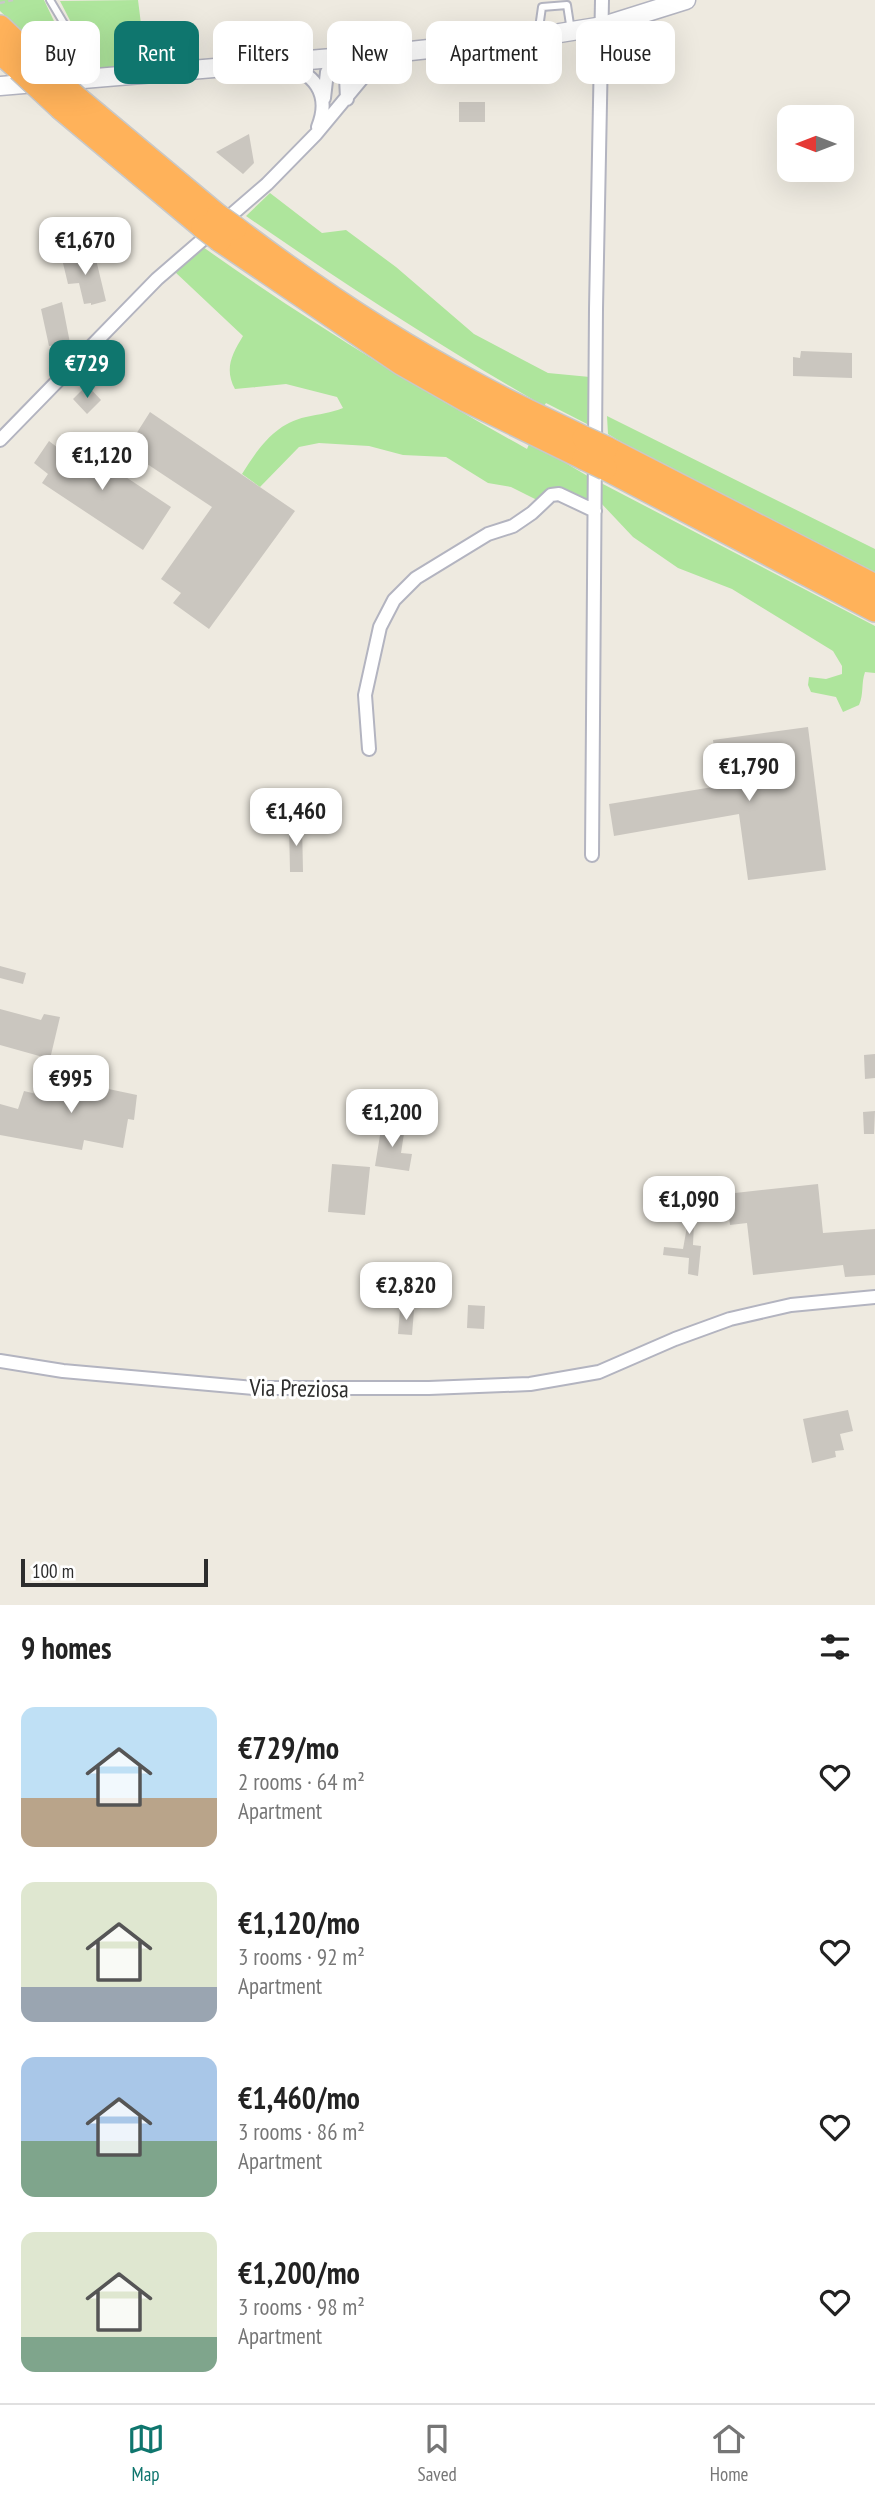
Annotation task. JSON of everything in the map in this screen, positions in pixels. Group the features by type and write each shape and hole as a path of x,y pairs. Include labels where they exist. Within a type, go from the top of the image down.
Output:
{"highway":[{"path":"0,27 21,56"},
{"path":"0,52 21,63"},
{"path":"48,84 219,228 401,363 466,400 584,448 875,586"},
{"path":"605,458 875,610"}],"street":[{"path":"602,0 603,21"},
{"path":"619,21 686,0"},
{"path":"562,33 576,31"},
{"path":"100,77 213,68"},
{"path":"316,134 324,102 327,72"},
{"path":"313,82 321,91 324,102"},
{"path":"0,86 22,84"},
{"path":"346,84 347,99"},
{"path":"0,440 138,298 267,184 316,134 358,84"},
{"path":"592,855 596,309 602,84"},
{"path":"369,749 365,695 367,682 380,626 394,600 416,578 488,534 513,526 551,495 559,494 595,511"},
{"name":"Via Preziosa","path":"0,1361 63,1371 254,1388 429,1388 530,1384 599,1372 730,1319 791,1305 875,1297"}],"lane":[{"path":"50,0 62,21"},
{"path":"540,21 542,7 567,2 571,32"}],"path":[{"path":"0,3 13,0"}],"green space":[{"path":"0,0 44,0 54,21 21,21 21,31 0,11"},
{"path":"138,0 141,21 114,21 114,68 100,67 100,21 70,21 60,1"},
{"path":"270,193 322,233 346,230 396,267 474,334 548,373 590,377 589,425 546,403 544,406 468,361 246,216"},
{"path":"203,247 322,327 403,377 527,449 530,442 591,478 590,505 544,494 537,500 511,487 488,483 446,457 403,455 369,446 319,443 299,447 260,487 242,474 268,439 295,420 343,408 337,397 286,384 235,389 230,368 243,336 174,271"},
{"path":"607,416 875,549 875,579 696,487 608,434"},
{"path":"601,483 875,626 875,673 865,672 859,705 843,712 836,697 811,692 809,677 826,679 842,674 842,666 833,651 732,589 678,568 633,537 600,502"}],"building":[{"path":"459,102 485,102 485,122 459,122"},
{"path":"249,134 254,163 243,174 216,152"},
{"path":"94,251 106,301 91,305 84,304 79,283 68,284 62,259"},
{"path":"62,302 70,343 49,346 41,309"},
{"path":"801,351 852,353 852,378 793,376 793,357 800,358"},
{"path":"87,385 101,400 87,414 73,399"},
{"path":"150,412 295,511 209,629 173,603 181,593 161,579 212,507 126,450"},
{"path":"70,440 171,507 143,550 42,483 48,474 34,463 49,441 62,451"},
{"path":"808,727 826,870 748,880 739,814 614,836 609,804 719,786 713,740"},
{"path":"302,824 303,872 290,872 289,825"},
{"path":"0,966 26,973 23,984 0,978"},
{"path":"0,1009 41,1020 44,1014 60,1017 50,1059 0,1045"},
{"path":"875,1054 875,1078 865,1079 864,1055"},
{"path":"59,1072 81,1077 80,1083 137,1095 134,1120 128,1119 123,1148 84,1140 82,1150 0,1135 0,1104 18,1109 24,1091 53,1098"},
{"path":"875,1111 874,1134 864,1134 863,1112"},
{"path":"382,1123 405,1127 401,1153 412,1154 409,1171 375,1166"},
{"path":"332,1164 370,1167 365,1215 328,1212"},
{"path":"818,1184 823,1233 875,1229 875,1275 845,1277 843,1265 753,1275 747,1223 730,1225 726,1194"},
{"path":"701,1199 704,1220 682,1222 680,1201"},
{"path":"688,1221 694,1222 693,1245 701,1246 698,1276 688,1274 689,1258 663,1255 664,1247 683,1249"},
{"path":"468,1305 485,1306 484,1329 467,1328"},
{"path":"400,1309 414,1310 412,1335 398,1334"},
{"path":"848,1410 853,1431 840,1434 844,1450 835,1451 836,1457 812,1463 803,1419"}]}
